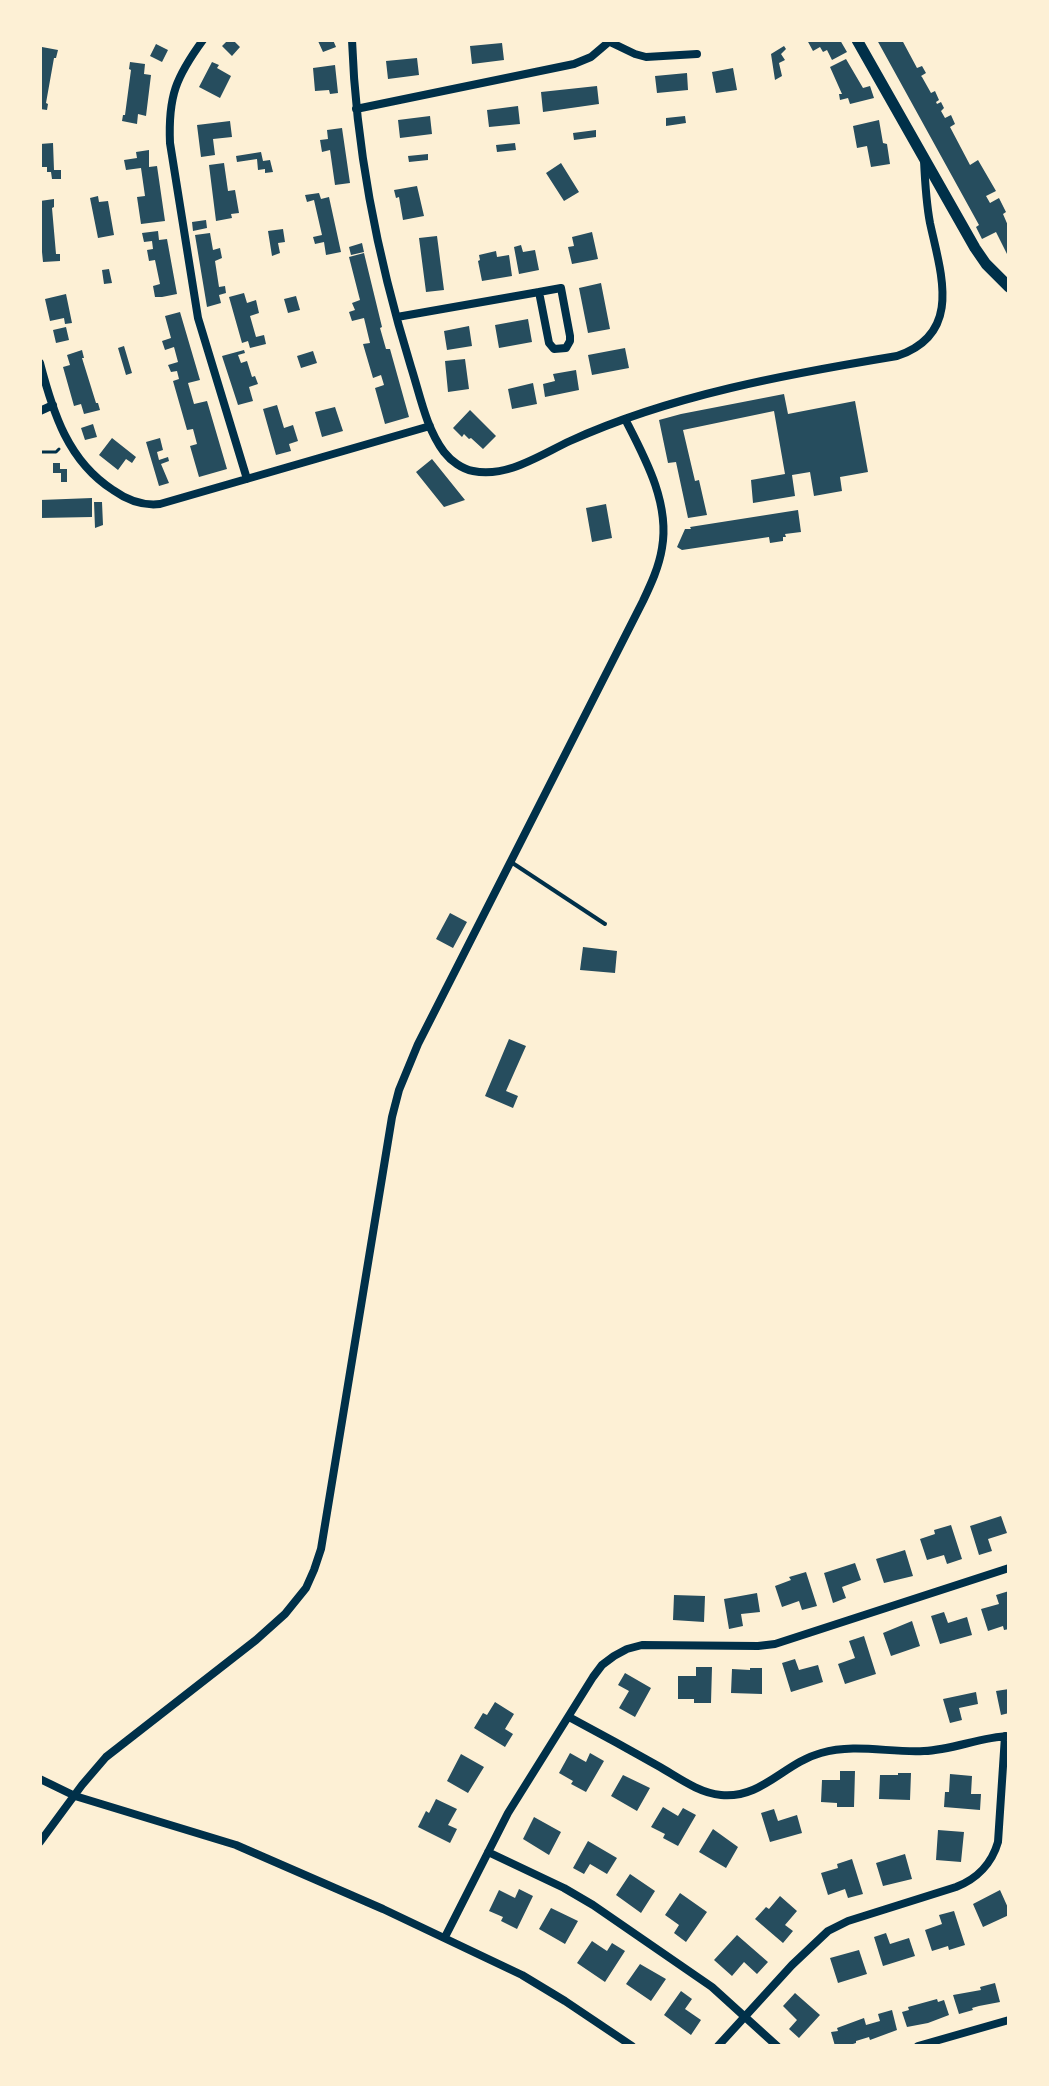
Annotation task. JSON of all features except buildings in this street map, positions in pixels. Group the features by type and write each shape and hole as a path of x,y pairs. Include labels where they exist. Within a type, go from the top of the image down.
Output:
{"street":[{"path":"203,40 174,89 170,143 198,318 247,479"},
{"path":"352,40 356,109 372,221 397,317 430,426 442,450 453,462 467,470 484,473 501,471 596,430 676,401 897,356 926,342 938,325 943,292 926,201 924,160"},
{"path":"857,40 980,256 1009,287"},
{"path":"356,109 574,64 591,57 611,41 646,57 697,54"},
{"path":"397,317 561,288 570,336 566,348 554,349 549,343 539,292"},
{"path":"40,363 53,405 78,459 99,481 130,500 147,504 160,504 430,426"},
{"path":"40,411 53,405"},
{"path":"40,1842 106,1757 266,1631 293,1606 310,1580 321,1549 396,1100 412,1057 643,601 660,558 663,527 658,498 625,419"},
{"path":"445,1937 524,1787 602,1665 627,1649 642,1645 775,1644 1009,1568"},
{"path":"569,1717 694,1786 717,1795 757,1790 801,1761 826,1752 850,1748 927,1751 1007,1736 998,1842 992,1857 981,1871 969,1882 956,1887 833,1927 808,1949 718,2046"},
{"path":"40,1779 75,1796 236,1845 445,1937 544,1988 632,2046"},
{"path":"488,1852 593,1905 705,1982 777,2046"},
{"path":"918,2046 1009,2020"}],"lane":[{"path":"511,862 605,924"}],"path":[{"path":"40,452 56,452"}]}
